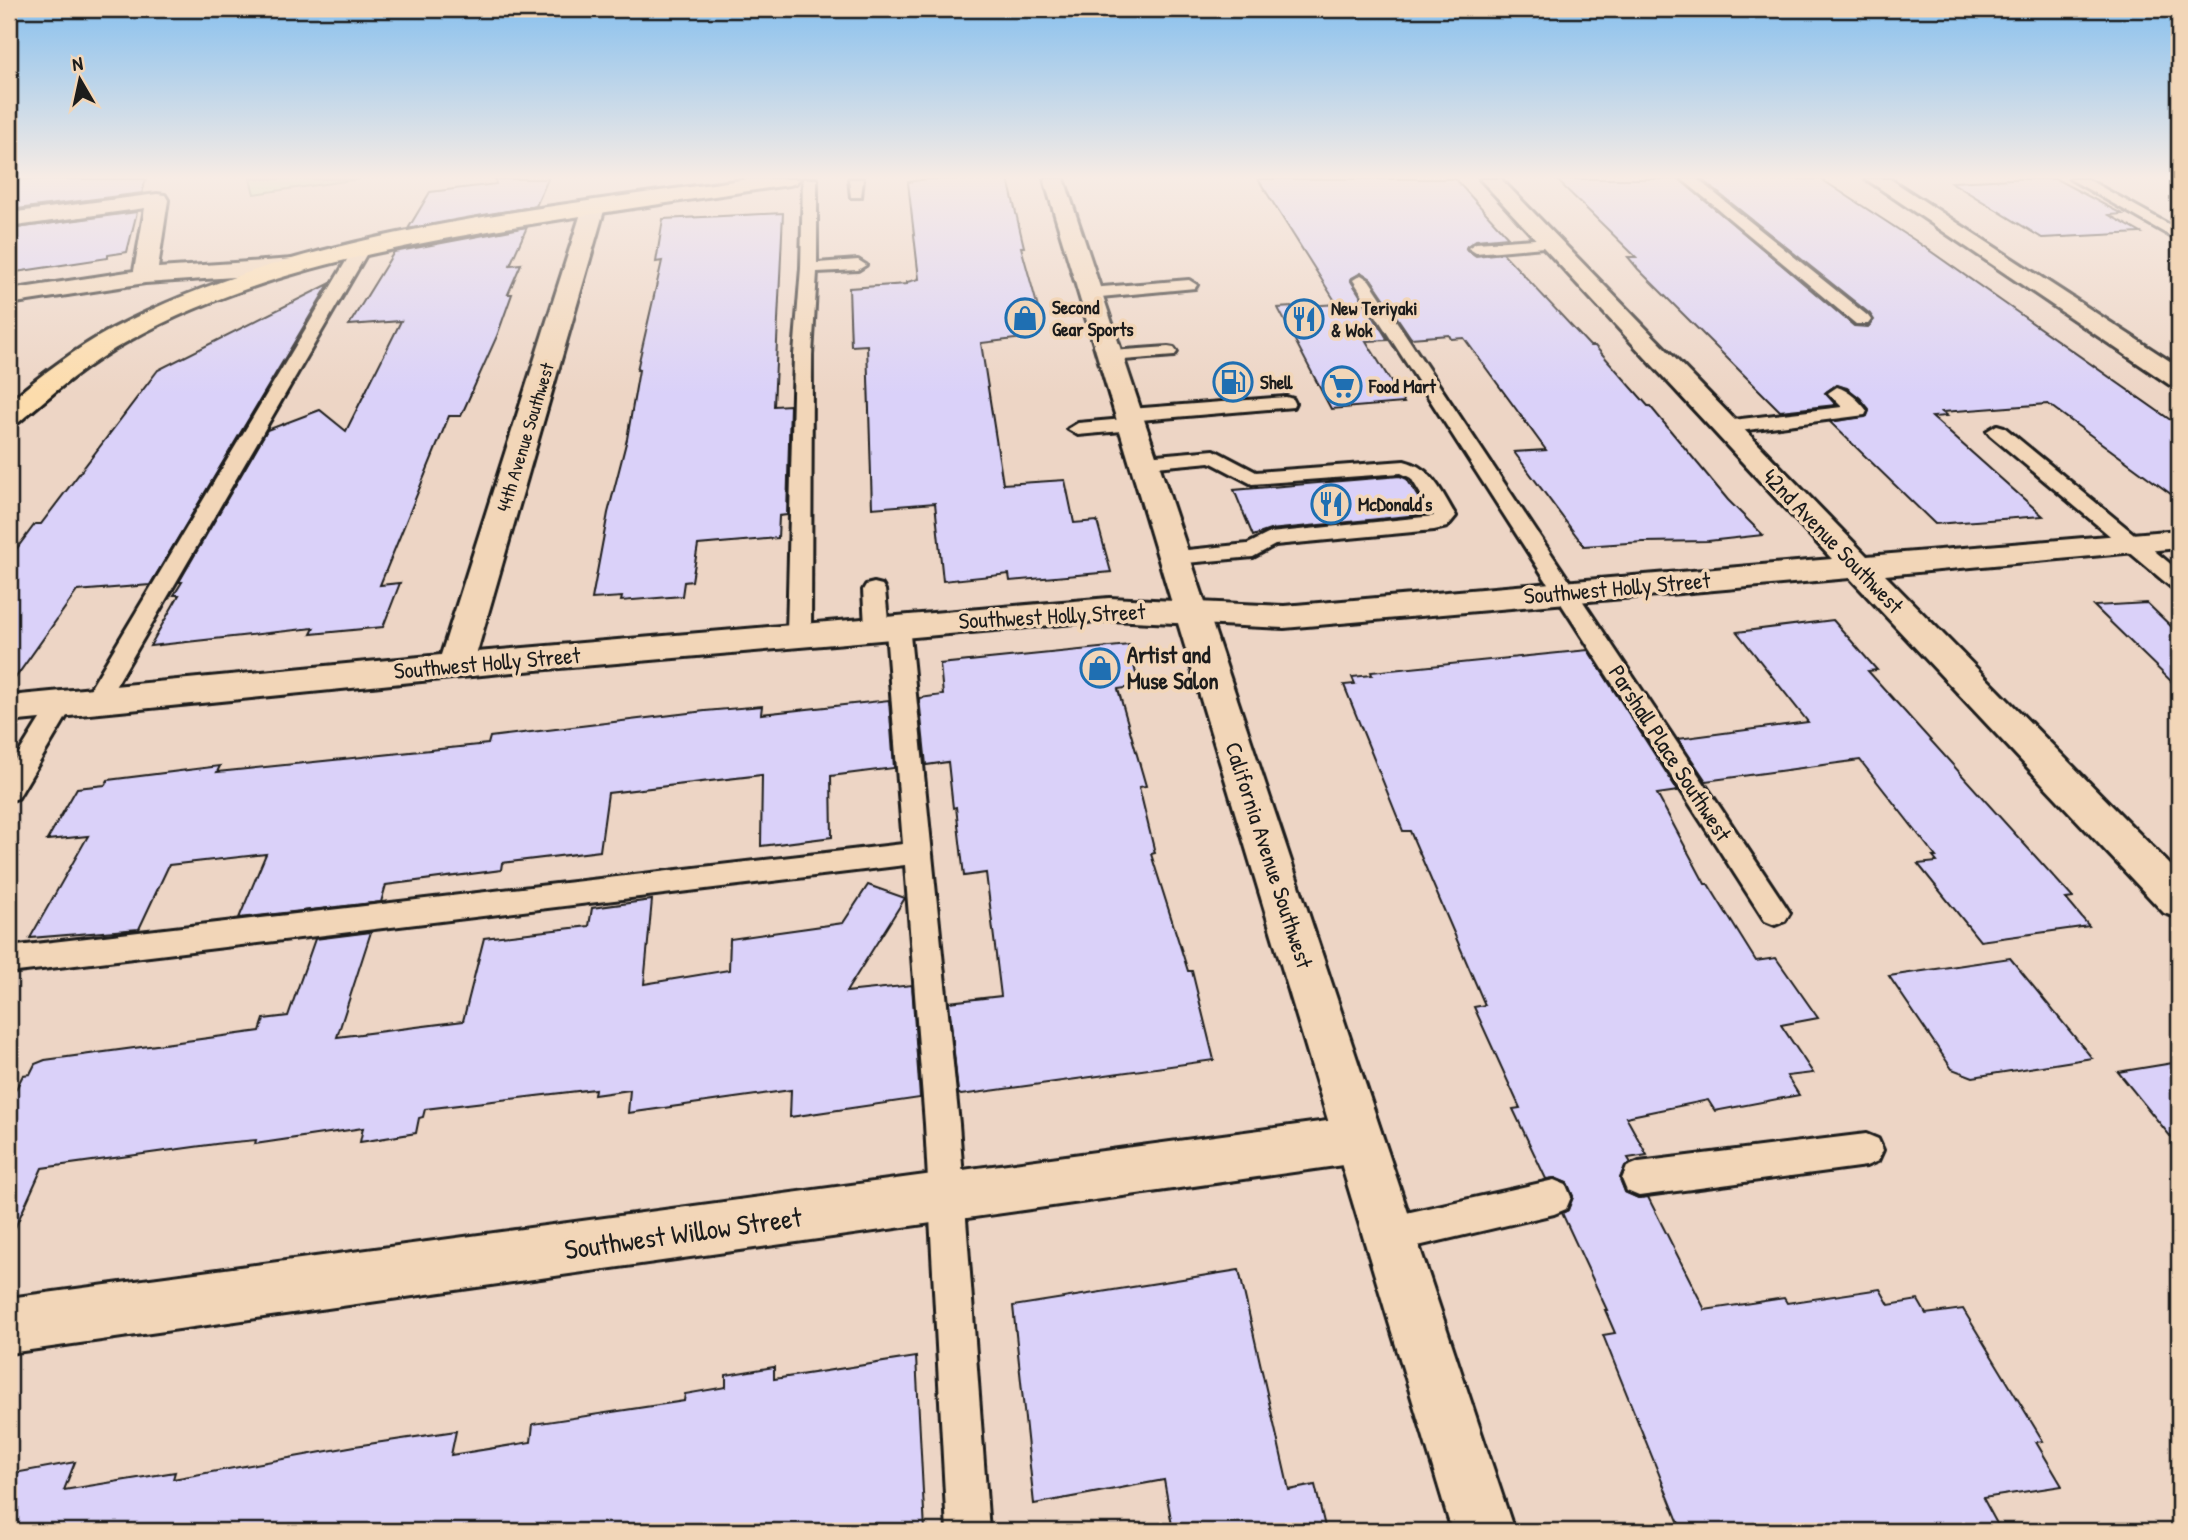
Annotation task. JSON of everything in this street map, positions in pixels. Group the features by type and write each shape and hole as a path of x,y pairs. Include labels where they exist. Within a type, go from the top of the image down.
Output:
{"main road":[{"path":"9,416 54,378 96,349 136,327 235,284 293,265 350,251"}],"street":[{"path":"145,276 149,251"},
{"name":"44th Avenue Southwest","path":"455,666 581,251"},
{"name":"California Avenue Southwest","path":"1077,251 1483,1531"},
{"name":"42nd Avenue Southwest","path":"1557,251 2179,901"},
{"path":"1984,251 2179,379"},
{"path":"9,297 145,276 293,265"},
{"name":"Southwest Holly Street","path":"9,709 887,626 1109,609 1284,617 2179,539"},
{"name":"Southwest Willow Street","path":"9,1326 1357,1140"}],"lane":[{"path":"9,791 79,702 360,251"},
{"path":"799,634 803,355 809,251"},
{"path":"1777,251 1861,320"},
{"path":"809,268 858,265"},
{"name":"Parshall Place Southwest","path":"1361,280 1775,913"},
{"path":"1090,293 1189,285"},
{"path":"1111,356 1168,352"},
{"path":"1724,427 1858,411 1837,393"},
{"path":"1077,429 1131,420 1286,403"},
{"path":"1997,431 2179,582"},
{"path":"1145,462 1214,456 1252,478 1404,467 1419,474 1446,516 1440,523 1434,524 1270,539 1253,550 1175,557"},
{"path":"874,590 887,626 918,853 947,1196 968,1531"},
{"path":"9,960 918,853"},
{"path":"1639,1179 1866,1150"},
{"path":"1388,1235 1554,1197"}],"building":[{"path":"9,251 127,251 108,255 108,258 9,273"},
{"path":"516,251 510,265 521,264 508,294 512,294 497,336 461,416 449,416 380,585 400,583 383,627 311,634 314,628 150,646 179,595 174,595 182,582 179,582 267,430 320,410 346,431 401,321 349,325 394,252"},
{"path":"658,251 781,251 774,406 790,405 787,515 779,516 778,538 698,545 692,581 684,582 682,596 621,601 622,597 592,599 608,513 627,439 637,370 662,261 656,262"},
{"path":"916,251 1022,251 1038,308 1034,308 1039,329 1031,330 1033,337 981,343 1003,484 1065,480 1074,523 1097,521 1111,572 1010,581 1009,574 943,581 935,503 872,508 867,345 851,346 849,288 907,284 919,279"},
{"path":"1303,251 1468,251 1476,256 1503,253 1590,346 1595,346 1650,406 1728,500 1763,535 1708,541 1584,546 1514,452 1546,450 1464,338 1451,339 1449,335 1411,338 1371,279 1362,273 1351,281 1388,340 1366,341 1404,403 1331,409 1278,308 1337,304"},
{"path":"1630,251 1765,251 1854,326 1868,327 1874,320 1870,314 1791,251 1930,251 2179,426 2179,500 2048,404 1942,412 1947,416 1932,417 2043,516 1935,524 1830,422 1867,416 1869,409 1860,398 1847,388 1836,385 1825,393 1836,405 1780,411 1628,257 1636,257"},
{"path":"329,284 150,585 77,591 9,687 9,559 35,524 41,524 158,370"},
{"name":"McDonald's","path":"1400,476 1407,479 1428,514 1270,530 1253,536 1234,490"},
{"path":"2147,603 2179,634 2179,689 2094,606"},
{"path":"1833,620 1877,670 1868,671 2073,898 2066,899 2089,926 1980,941 1918,864 1937,862 1933,857 1936,857 1860,760 1706,781 1678,739 1808,722 1737,632"},
{"path":"1129,645 1139,686 1118,689 1146,786 1139,787 1155,853 1151,854 1188,971 1192,971 1214,1060 961,1095 958,1093 949,1002 1001,996 986,873 964,876 948,762 926,765 919,698 943,695 940,664"},
{"path":"1588,650 1678,791 1657,794 1705,884 1708,884 1756,961 1776,958 1818,1018 1781,1025 1813,1073 1787,1076 1799,1095 1715,1111 1708,1100 1626,1117 1647,1155 1628,1158 1631,1163 1625,1166 1620,1178 1625,1192 1638,1198 1648,1197 1705,1310 1784,1298 1787,1303 1880,1289 1889,1305 1918,1300 1926,1314 1963,1309 2043,1441 2036,1442 2062,1486 1983,1498 2001,1531 1682,1531 1603,1335 1615,1333 1607,1310 1562,1213 1568,1210 1573,1196 1567,1183 1555,1178 1546,1179 1513,1109 1520,1108 1474,1007 1485,1005 1410,831 1403,831 1344,685 1355,684 1352,677 1372,675 1371,672"},
{"path":"889,700 894,768 831,776 832,837 761,846 762,775 608,793 600,851 502,863 501,870 386,885 381,902 239,918 266,854 169,865 139,929 30,938 88,836 47,840 77,788 105,785 108,780 220,766 217,772 488,744 490,737 705,711 762,706 761,714"},
{"path":"868,885 905,898 846,992 912,985 920,1098 790,1117 791,1090 628,1113 630,1090 594,1095 595,1089 425,1109 423,1117 419,1118 416,1133 360,1142 363,1128 255,1144 256,1140 223,1143 42,1168 9,1241 9,1103 23,1075 30,1074 35,1064 45,1060 260,1031 264,1019 288,1016 315,939 371,932 337,1037 463,1021 484,938 589,926 592,908 652,900 644,984 729,970 730,939 843,923"},
{"path":"2010,958 2092,1058 1973,1077 1952,1069 1889,976"},
{"path":"2179,1062 2179,1147 2118,1072"},
{"path":"1239,1270 1289,1490 1315,1485 1326,1531 1173,1531 1164,1480 1034,1504 1013,1306"},
{"path":"916,1357 925,1531 9,1531 9,1474 75,1462 64,1490 175,1472 173,1479 355,1446 456,1431 451,1455 531,1442 533,1424 684,1401 685,1394 726,1387 726,1375 774,1367 774,1379"}],"place":[{"name":"Second Gear Sports","path":"1025,318"},
{"name":"New Teriyaki & Wok","path":"1304,319"},
{"name":"Shell","path":"1233,382"},
{"name":"Food Mart","path":"1342,386"},
{"name":"McDonald's","path":"1331,504"},
{"name":"Artist and Muse Salon","path":"1100,668"}]}
